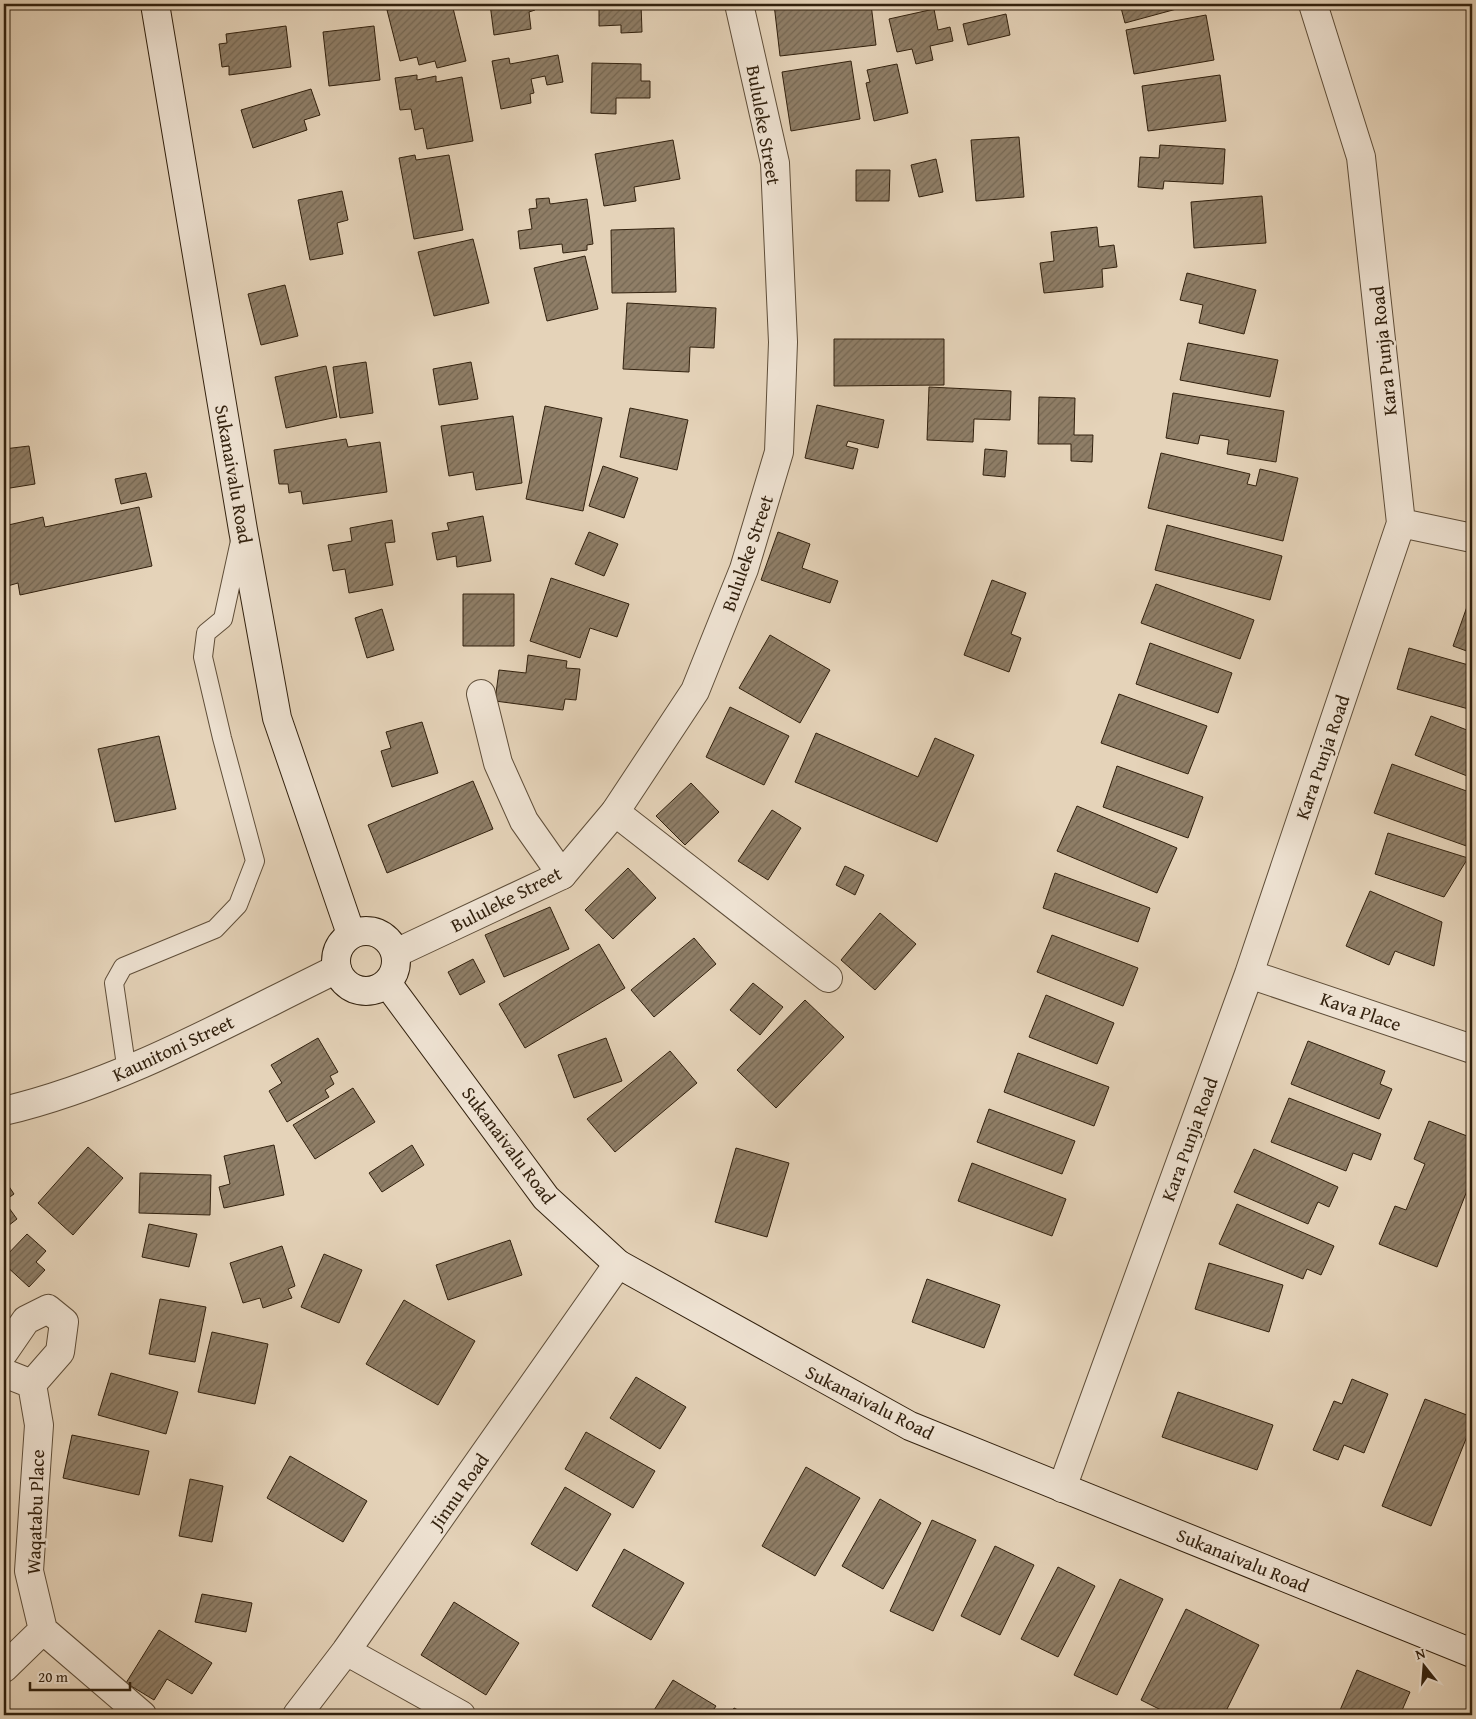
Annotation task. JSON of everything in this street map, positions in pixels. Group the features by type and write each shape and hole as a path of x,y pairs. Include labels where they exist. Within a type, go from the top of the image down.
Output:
{"street":[{"name":"Sukanaivalu Road","path":"155,4 243,530 277,718 351,934"},
{"name":"Bululeke Street","path":"396,953 562,875 615,812 696,691 744,570 779,452 783,342 775,163 740,4"},
{"name":"Kara Punja Road","path":"1062,1488 1249,974 1401,522 1361,156 1313,4"},
{"path":"1401,522 1472,538"},
{"path":"481,694 498,763 524,821 562,875"},
{"path":"615,812 828,978"},
{"path":"362,930 373,931 383,935 392,943 396,953 394,974 379,989 358,990 348,986 337,969 336,959 339,947 351,934 362,930"},
{"name":"Kaunitoni Street","path":"4,1111 45,1101 127,1072 337,969"},
{"name":"Kava Place","path":"1249,974 1472,1049"},
{"name":"Sukanaivalu Road","path":"387,983 546,1198 618,1264 910,1426 1472,1653"},
{"name":"Jinnu Road","path":"297,1715 346,1651 618,1264"},
{"path":"4,1352 26,1320 48,1310 64,1322 60,1352 32,1384 4,1373"},
{"name":"Waqatabu Place","path":"32,1384 39,1425 29,1571 43,1630"},
{"path":"4,1668 43,1630 142,1715"},
{"path":"346,1651 461,1715"}],"lane":[{"path":"127,1072 114,983 123,967 215,929 238,905 255,861 222,738 203,657 206,633 223,619 243,530"}],"building":[{"path":"411,4 452,4 466,61 437,68 435,61 419,65 417,57 400,61 387,10"},
{"path":"490,4 534,4 535,10 529,12 531,29 494,35"},
{"path":"599,4 641,4 642,32 621,33 621,25 599,26"},
{"path":"774,4 871,4 876,45 780,56"},
{"path":"1120,4 1195,4 1125,23"},
{"path":"934,9 938,30 950,27 953,41 930,46 933,60 916,64 912,49 897,52 889,19"},
{"path":"1006,14 1010,35 968,45 963,24"},
{"path":"1206,15 1214,60 1134,74 1126,30"},
{"path":"286,26 291,67 229,75 229,66 222,67 219,44 227,43 226,34"},
{"path":"374,26 380,80 329,86 323,32"},
{"path":"558,55 563,82 547,85 545,76 531,79 534,93 530,94 531,103 501,109 492,61 509,58 510,64"},
{"path":"851,61 860,119 791,131 782,72"},
{"path":"592,63 641,64 641,81 650,81 650,98 616,98 616,114 591,113"},
{"path":"897,64 908,113 874,121 866,83 870,82 867,70"},
{"path":"417,75 417,80 436,76 436,82 462,77 473,141 427,149 423,128 415,130 411,109 400,110 395,78"},
{"path":"1220,75 1226,121 1148,131 1142,86"},
{"path":"311,89 320,115 304,120 307,130 253,148 241,110"},
{"path":"1019,137 1024,197 976,201 971,140"},
{"path":"673,140 680,179 634,187 636,201 604,206 595,154"},
{"path":"1160,145 1225,149 1223,184 1164,181 1163,189 1138,187 1140,157 1159,158"},
{"path":"415,155 416,160 449,155 463,230 414,239 399,158"},
{"path":"936,159 943,192 919,197 911,165"},
{"path":"856,170 890,170 889,201 856,201"},
{"path":"342,191 348,220 337,223 343,254 310,260 298,200"},
{"path":"1262,196 1266,243 1194,248 1191,202"},
{"path":"549,198 550,204 587,199 593,244 587,245 587,250 563,253 562,244 520,249 518,231 532,229 529,209 537,208 536,199"},
{"path":"1097,227 1099,247 1114,245 1117,267 1102,269 1103,287 1044,293 1040,263 1054,261 1051,232"},
{"path":"674,228 676,292 612,293 611,230"},
{"path":"473,239 489,303 434,316 418,252"},
{"path":"585,256 598,309 547,321 534,268"},
{"path":"1187,273 1256,290 1244,334 1199,323 1203,305 1180,300"},
{"path":"285,285 298,336 261,345 248,294"},
{"path":"627,303 716,308 714,348 690,347 689,372 623,369"},
{"path":"834,339 944,339 944,385 834,386"},
{"path":"1188,343 1278,360 1270,397 1180,380"},
{"path":"366,362 373,413 340,418 333,367"},
{"path":"471,362 478,399 439,405 433,369"},
{"path":"326,366 337,417 286,428 275,377"},
{"path":"929,387 1011,391 1010,420 974,419 973,442 927,440"},
{"path":"1173,393 1284,411 1276,462 1227,454 1229,440 1200,435 1198,444 1166,438"},
{"path":"1039,397 1075,398 1074,435 1093,435 1092,462 1071,461 1071,444 1038,444"},
{"path":"817,405 884,420 878,448 848,441 846,446 858,449 853,469 805,458"},
{"path":"545,406 602,418 583,511 526,499"},
{"path":"630,408 688,420 677,470 620,457"},
{"path":"513,416 522,483 476,490 473,472 449,476 441,426"},
{"path":"346,439 348,447 380,442 387,492 303,504 301,491 289,493 288,484 279,484 274,450"},
{"path":"29,446 35,484 4,489 4,449"},
{"path":"985,449 1007,451 1005,477 983,475"},
{"path":"1161,453 1250,474 1247,484 1256,486 1260,469 1298,478 1283,541 1148,508"},
{"path":"603,466 638,478 624,518 589,506"},
{"path":"146,473 152,497 121,504 115,479"},
{"path":"139,507 152,566 20,595 18,583 4,587 4,526 43,517 45,527"},
{"path":"483,516 491,561 457,567 456,556 437,560 432,533 449,530 447,523"},
{"path":"392,520 395,542 385,543 393,585 349,593 345,569 333,571 328,545 352,541 350,528"},
{"path":"1167,525 1282,556 1270,600 1155,570"},
{"path":"589,532 618,544 604,576 575,564"},
{"path":"778,532 810,544 802,568 838,581 830,603 761,580"},
{"path":"551,578 629,604 617,637 590,628 580,658 530,641"},
{"path":"992,580 1026,593 1011,634 1021,638 1009,672 964,655"},
{"path":"1156,584 1254,620 1240,659 1141,623"},
{"path":"463,594 514,594 514,646 463,646"},
{"path":"1469,601 1472,602 1472,653 1453,646"},
{"path":"382,609 394,650 367,658 355,618"},
{"path":"770,635 830,670 800,723 739,688"},
{"path":"1150,643 1232,673 1218,713 1136,684"},
{"path":"1409,648 1472,666 1472,710 1397,689"},
{"path":"528,655 567,661 566,668 580,669 576,700 565,699 563,710 495,701 499,670 526,673"},
{"path":"1119,694 1207,726 1188,774 1101,743"},
{"path":"730,707 789,736 764,785 706,757"},
{"path":"1431,716 1472,732 1472,778 1415,755"},
{"path":"422,722 438,773 392,787 381,751 391,748 386,732"},
{"path":"816,733 918,777 935,738 974,755 937,842 795,782"},
{"path":"159,736 176,809 115,822 98,749"},
{"path":"1392,764 1472,793 1472,848 1374,813"},
{"path":"1117,766 1203,797 1188,838 1103,807"},
{"path":"473,781 493,829 387,873 368,825"},
{"path":"691,783 719,812 685,845 656,816"},
{"path":"1077,806 1177,848 1157,893 1057,851"},
{"path":"772,810 801,828 768,880 738,861"},
{"path":"1388,833 1468,858 1444,897 1375,874"},
{"path":"845,866 864,875 855,895 836,885"},
{"path":"628,868 656,898 613,939 585,910"},
{"path":"1055,873 1150,908 1138,942 1043,908"},
{"path":"1370,891 1442,922 1434,966 1395,951 1389,965 1346,946"},
{"path":"550,907 569,949 504,977 485,935"},
{"path":"880,913 916,944 875,990 841,960"},
{"path":"1052,935 1138,968 1123,1006 1037,972"},
{"path":"694,938 716,964 654,1017 631,990"},
{"path":"599,944 625,988 525,1048 499,1004"},
{"path":"473,959 485,982 460,995 448,972"},
{"path":"753,983 783,1007 760,1035 730,1010"},
{"path":"1046,995 1114,1023 1097,1064 1029,1037"},
{"path":"805,1000 844,1037 776,1108 737,1070"},
{"path":"318,1038 338,1072 330,1076 334,1084 325,1090 329,1097 287,1122 269,1091 282,1083 271,1065"},
{"path":"606,1038 622,1081 574,1098 558,1055"},
{"path":"1308,1041 1385,1071 1380,1084 1392,1089 1379,1119 1291,1084"},
{"path":"670,1051 697,1083 615,1152 587,1119"},
{"path":"1018,1053 1109,1087 1094,1126 1004,1092"},
{"path":"353,1088 375,1122 315,1159 293,1125"},
{"path":"1289,1098 1381,1134 1371,1160 1353,1153 1346,1171 1271,1142"},
{"path":"989,1109 1075,1141 1062,1174 977,1142"},
{"path":"1429,1121 1472,1138 1472,1178 1437,1267 1379,1244 1395,1206 1406,1210 1425,1164 1414,1159"},
{"path":"274,1145 284,1195 224,1208 219,1187 230,1184 224,1156"},
{"path":"412,1145 424,1165 382,1192 369,1173"},
{"path":"88,1147 123,1178 73,1235 38,1203"},
{"path":"736,1148 789,1163 767,1237 715,1222"},
{"path":"1254,1149 1338,1187 1329,1207 1318,1202 1308,1224 1234,1192"},
{"path":"972,1163 1066,1199 1052,1236 958,1201"},
{"path":"140,1173 211,1175 210,1215 139,1213"},
{"path":"4,1179 14,1194 4,1201"},
{"path":"4,1201 17,1219 4,1229"},
{"path":"1237,1204 1334,1246 1321,1275 1307,1269 1303,1279 1219,1244"},
{"path":"149,1224 197,1234 189,1267 142,1257"},
{"path":"27,1234 46,1251 36,1262 45,1270 29,1287 4,1264 4,1258"},
{"path":"510,1240 522,1275 448,1300 436,1265"},
{"path":"282,1246 295,1286 288,1289 292,1298 263,1308 260,1298 243,1303 230,1263"},
{"path":"324,1254 362,1270 339,1323 301,1307"},
{"path":"1209,1263 1283,1285 1269,1332 1195,1309"},
{"path":"927,1279 1000,1305 984,1348 912,1322"},
{"path":"160,1299 206,1307 195,1362 149,1354"},
{"path":"404,1300 475,1341 438,1405 366,1364"},
{"path":"212,1332 268,1344 255,1404 198,1392"},
{"path":"111,1373 178,1392 166,1434 98,1415"},
{"path":"636,1377 686,1407 660,1449 610,1418"},
{"path":"1352,1379 1388,1394 1364,1453 1344,1445 1338,1460 1313,1450 1334,1401 1342,1404"},
{"path":"1178,1392 1273,1425 1257,1470 1162,1437"},
{"path":"1425,1399 1472,1417 1472,1424 1431,1526 1382,1506"},
{"path":"586,1432 655,1471 633,1508 565,1469"},
{"path":"72,1435 149,1451 139,1495 63,1478"},
{"path":"290,1456 367,1501 343,1542 267,1498"},
{"path":"806,1467 860,1498 815,1576 762,1546"},
{"path":"190,1479 223,1486 212,1542 179,1536"},
{"path":"565,1487 611,1514 577,1571 531,1544"},
{"path":"880,1499 921,1523 883,1589 842,1566"},
{"path":"932,1520 976,1540 933,1631 890,1611"},
{"path":"995,1546 1034,1565 1000,1635 961,1616"},
{"path":"624,1549 684,1583 651,1640 592,1606"},
{"path":"1058,1567 1095,1586 1058,1657 1021,1639"},
{"path":"1120,1579 1163,1599 1117,1695 1074,1675"},
{"path":"202,1594 252,1603 246,1632 195,1622"},
{"path":"454,1602 519,1643 486,1695 421,1655"},
{"path":"1186,1609 1259,1645 1224,1715 1171,1715 1141,1700"},
{"path":"159,1630 212,1663 192,1694 167,1679 154,1700 126,1683"},
{"path":"1357,1670 1410,1692 1400,1715 1338,1715"},
{"path":"673,1680 716,1706 710,1715 651,1715"},
{"path":"4,1708 17,1712 15,1715 4,1715"},
{"path":"734,1708 748,1715 730,1715"}]}
